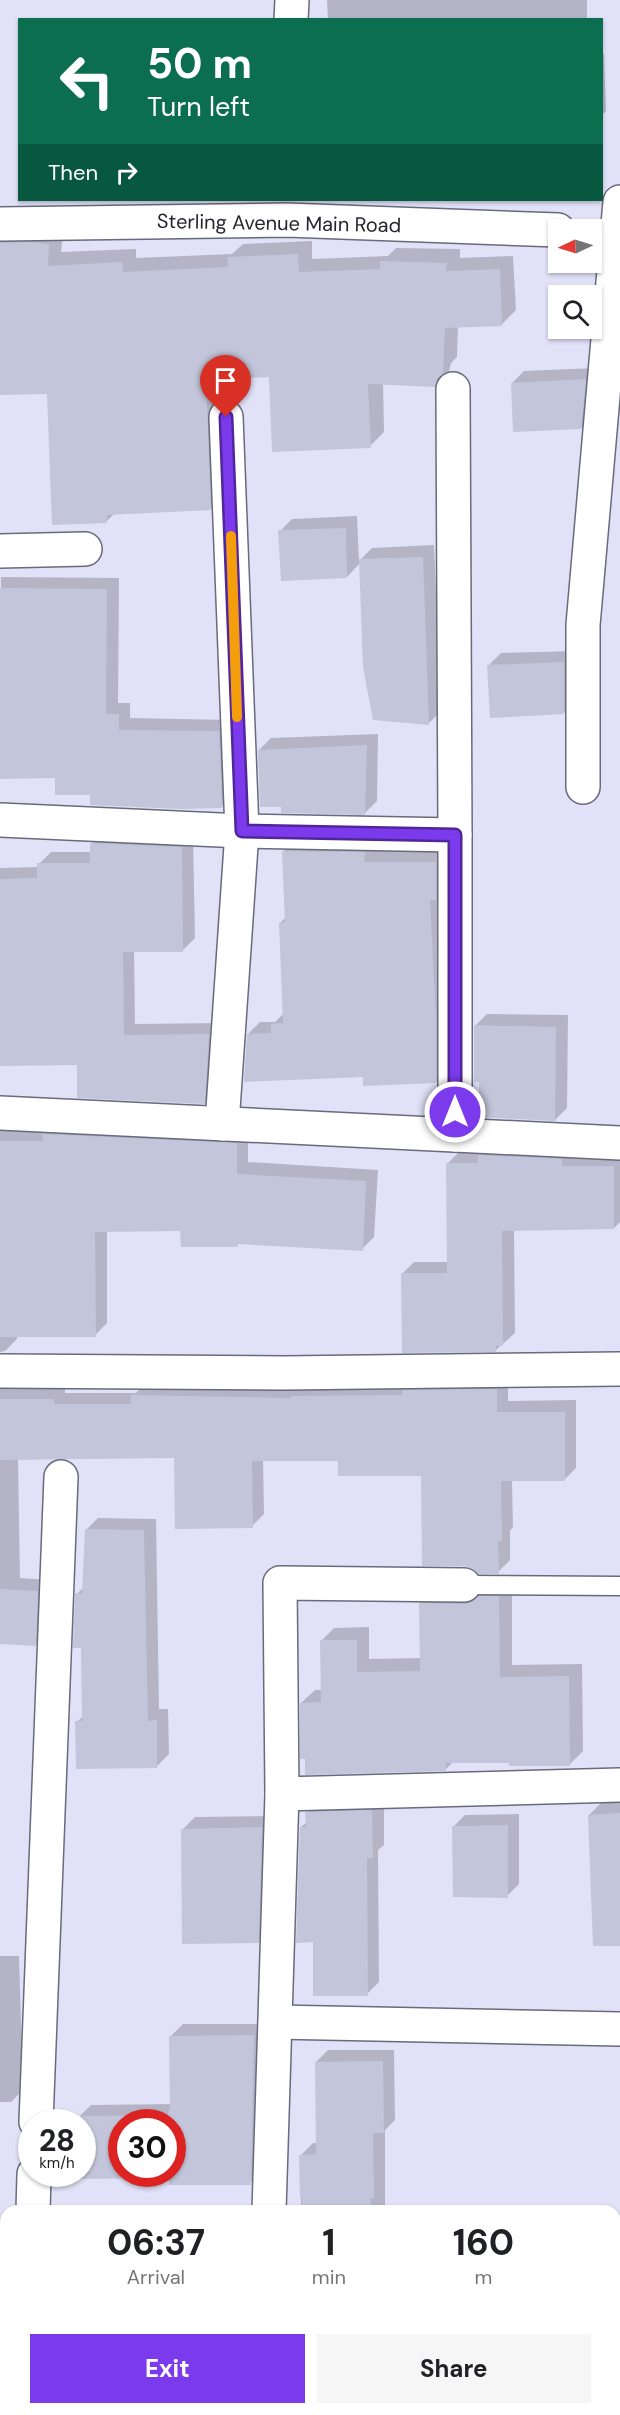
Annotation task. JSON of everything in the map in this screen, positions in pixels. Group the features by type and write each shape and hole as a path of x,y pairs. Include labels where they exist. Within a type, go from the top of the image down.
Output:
{"street":[{"path":"291,18 292,0"},
{"name":"Sterling Avenue Main Road","path":"0,224 287,210 548,229"},
{"path":"583,787 583,625 612,224"},
{"path":"453,390 455,1135"},
{"path":"222,1124 242,831 226,417"},
{"path":"0,551 85,549"},
{"path":"0,819 242,831 455,835"},
{"path":"0,1113 620,1143"},
{"path":"0,1371 284,1373 620,1369"},
{"path":"37,2109 61,1478"},
{"path":"268,2205 282,1794 280,1583 464,1585"},
{"path":"282,1794 620,1785"},
{"path":"276,2022 620,2029"},
{"path":"33,2205 34,2187"}],"lane":[{"path":"464,1585 620,1586"}],"building":[{"path":"0,243 49,244 48,266 122,262 123,272 228,267 227,257 298,254 299,272 380,269 380,261 447,263 446,271 500,269 502,326 445,328 443,373 437,379 435,387 368,384 371,448 272,452 269,377 206,380 211,510 107,515 107,523 52,525 47,394 0,395"},
{"path":"586,379 581,429 513,432 511,383"},
{"path":"346,528 347,578 281,581 278,530"},
{"path":"423,557 429,725 373,720 363,667 359,559"},
{"path":"0,588 107,589 106,714 119,714 119,730 219,731 222,808 181,809 90,805 90,795 55,795 55,778 0,779"},
{"path":"564,662 564,714 490,718 487,665"},
{"path":"367,745 365,815 281,813 281,807 260,807 258,750"},
{"path":"90,843 182,847 183,952 123,952 124,1035 209,1034 205,1104 77,1098 77,1065 0,1066 0,879 37,878 37,863 90,863"},
{"path":"282,851 365,852 364,862 436,862 436,900 430,900 436,1017 436,1083 363,1086 363,1077 244,1082 247,1034 271,1033 271,1024 283,1023 279,923 285,922"},
{"path":"474,1025 556,1027 555,1121 479,1117 479,1082 474,1082"},
{"path":"42,1134 237,1143 237,1174 366,1181 363,1251 238,1244 238,1247 181,1247 180,1231 95,1232 96,1337 0,1337 0,1141 43,1141"},
{"path":"478,1155 562,1159 562,1166 614,1166 614,1229 502,1231 503,1346 496,1346 496,1352 402,1353 401,1273 447,1273 446,1163 478,1163"},
{"path":"497,1389 497,1412 565,1412 565,1481 501,1481 502,1541 498,1541 499,1574 479,1574 464,1566 422,1566 421,1476 338,1476 338,1461 252,1461 253,1528 175,1529 174,1458 0,1460 0,1399 54,1399 54,1404 131,1404 131,1395 291,1398 291,1396 402,1395 402,1390"},
{"path":"85,1529 144,1530 148,1721 157,1720 157,1768 76,1769 75,1721 82,1721 81,1648 73,1648 75,1593 82,1594"},
{"path":"0,1589 38,1591 36,1646 0,1644"},
{"path":"478,1596 499,1596 500,1677 569,1676 570,1766 446,1763 446,1771 305,1775 305,1759 300,1759 300,1703 321,1702 320,1640 357,1640 357,1672 420,1671 419,1603 464,1604 473,1602"},
{"path":"372,1810 373,1858 367,1858 368,1996 313,1996 313,1942 296,1943 300,1827 306,1827 305,1812"},
{"path":"620,1813 620,1946 593,1946 588,1815"},
{"path":"508,1825 508,1898 453,1897 452,1826"},
{"path":"262,1827 259,1943 182,1944 181,1829"},
{"path":"254,2035 251,2185 186,2185 186,2109 170,2109 169,2036"},
{"path":"383,2061 384,2133 373,2133 374,2198 371,2198 371,2205 302,2205 299,2155 316,2154 315,2062"},
{"path":"96,2116 108,2116 108,2179 96,2179"}],"slow traffic":[{"path":"231,536 237,717"}],"route":[{"path":"226,417 242,831 455,835 455,1112"}]}
